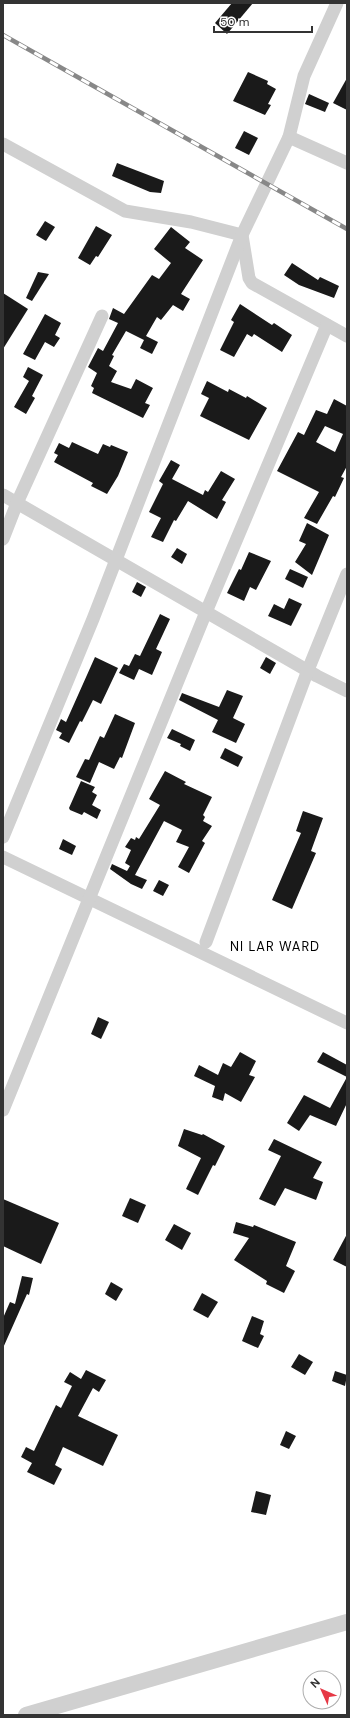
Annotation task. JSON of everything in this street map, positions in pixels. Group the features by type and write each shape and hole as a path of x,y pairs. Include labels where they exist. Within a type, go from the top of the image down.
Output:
{"street":[{"path":"3,838 116,560 242,235 289,137 304,76 337,3"},
{"path":"289,137 347,163"},
{"path":"3,144 125,210 191,222 242,235"},
{"path":"242,235 248,278 252,283 347,336"},
{"path":"3,539 17,503 102,316"},
{"path":"3,1110 206,612 327,325"},
{"path":"3,495 308,670 347,690"},
{"path":"206,942 308,670 347,574"},
{"path":"3,857 347,1023"},
{"path":"26,1715 347,1622"}],"building":[{"path":"232,3 253,3 227,34 215,23"},
{"path":"248,72 268,81 267,84 276,89 268,104 271,105 265,115 233,101"},
{"path":"347,78 347,110 333,103"},
{"path":"309,94 329,103 325,112 305,104"},
{"path":"244,131 258,138 249,155 235,148"},
{"path":"117,163 164,181 161,193 150,192 112,176"},
{"path":"45,221 55,227 46,241 36,235"},
{"path":"96,226 112,235 98,257 96,256 90,265 78,258"},
{"path":"171,227 190,242 185,248 203,260 181,294 190,299 183,311 173,305 161,320 157,317 146,336 158,342 152,354 140,348 144,340 126,331 112,355 114,356 109,366 117,371 111,382 131,389 136,379 153,388 145,403 150,405 143,418 92,393 94,388 91,386 97,373 88,367 98,348 103,351 118,323 109,319 113,308 124,314 152,275 159,279 171,263 154,249"},
{"path":"292,263 318,280 320,277 339,286 334,298 299,285 284,275"},
{"path":"38,272 49,274 32,301 26,298"},
{"path":"3,293 28,309 3,349"},
{"path":"240,304 272,325 274,323 292,335 282,352 254,334 252,337 247,334 234,357 220,350 234,322 231,320"},
{"path":"45,314 61,323 55,335 60,338 54,347 45,342 35,360 23,354"},
{"path":"28,367 43,375 32,396 35,398 26,414 14,407 29,381 23,377"},
{"path":"207,381 228,392 229,389 246,398 247,396 267,408 249,440 200,416 209,398 201,394"},
{"path":"334,399 347,406 347,466 341,477 344,478 335,497 333,496 317,524 304,518 319,492 277,471 298,432 304,435 316,410 327,414","holes":["325,426 343,434 335,452 316,442"]},
{"path":"72,442 98,454 103,444 110,447 111,445 128,452 118,476 107,494 91,486 93,483 54,462 58,455 54,453 59,443 69,448"},
{"path":"171,460 180,465 172,479 203,495 205,490 208,492 221,471 235,479 222,500 226,502 217,519 188,501 176,521 174,520 163,542 151,537 161,518 149,512 163,484 159,481"},
{"path":"307,523 329,535 312,575 295,562 306,544 299,541"},
{"path":"177,548 187,554 182,564 171,557"},
{"path":"249,552 271,561 256,590 250,587 244,601 227,593 239,569 241,570"},
{"path":"290,569 308,577 303,588 285,579"},
{"path":"137,582 146,587 141,597 132,592"},
{"path":"289,598 302,604 291,626 268,616 274,604 284,609"},
{"path":"160,614 170,619 156,649 162,652 152,675 139,669 134,680 119,673 124,664 129,666 135,654 140,656"},
{"path":"95,657 118,668 101,704 93,700 69,743 59,738 62,733 56,730 61,719 66,722"},
{"path":"266,657 276,663 270,674 260,668"},
{"path":"227,690 243,696 233,718 245,724 236,743 212,732 218,720 179,700 182,693 219,707"},
{"path":"115,714 135,723 122,758 120,757 114,769 99,762 90,783 76,777 85,759 89,760 100,736 104,738"},
{"path":"172,729 195,740 190,751 180,746 181,744 167,738"},
{"path":"225,748 243,757 238,767 220,758"},
{"path":"165,771 186,782 184,784 212,797 203,815 205,817 203,821 212,826 202,841 205,843 189,873 178,867 189,847 176,842 182,830 164,821 135,875 147,880 142,889 131,884 110,869 112,864 127,871 130,866 125,863 131,850 125,847 131,838 135,840 136,837 139,839 160,805 149,799"},
{"path":"81,781 95,787 92,792 97,795 92,805 101,810 97,819 84,812 82,815 70,810 69,808"},
{"path":"303,811 323,818 311,851 316,853 292,909 272,900 301,833 296,831"},
{"path":"63,839 76,846 72,855 59,849"},
{"path":"159,880 169,885 163,896 153,891"},
{"path":"98,1017 109,1022 101,1039 91,1034"},
{"path":"240,1052 256,1061 249,1075 255,1077 241,1102 225,1093 223,1101 212,1097 215,1086 194,1076 199,1065 218,1075 223,1063 231,1067"},
{"path":"323,1052 347,1065 347,1077 317,1062"},
{"path":"347,1077 347,1103 336,1126 310,1115 299,1131 287,1123 304,1095 330,1108"},
{"path":"184,1129 202,1135 203,1134 225,1146 215,1166 213,1165 198,1195 186,1189 201,1158 178,1146"},
{"path":"274,1139 322,1162 313,1178 323,1182 316,1200 285,1188 275,1206 259,1199 281,1156 268,1150"},
{"path":"130,1198 146,1205 138,1223 122,1216"},
{"path":"3,1199 59,1223 41,1264 3,1246"},
{"path":"236,1222 253,1227 254,1225 296,1242 286,1266 295,1271 284,1293 266,1284 267,1281 234,1260 249,1238 233,1233"},
{"path":"174,1224 191,1233 182,1250 165,1240"},
{"path":"347,1234 347,1267 333,1260"},
{"path":"22,1276 33,1278 29,1295 27,1294 3,1348 3,1318 10,1302 15,1304"},
{"path":"111,1282 123,1289 116,1301 105,1294"},
{"path":"202,1293 218,1302 208,1318 193,1310"},
{"path":"252,1316 264,1321 260,1334 264,1336 258,1348 242,1341"},
{"path":"299,1354 313,1362 305,1375 291,1367"},
{"path":"86,1370 106,1380 99,1392 93,1388 78,1416 118,1435 103,1466 63,1447 55,1465 62,1469 54,1485 27,1472 32,1463 21,1457 26,1447 34,1451 56,1405 61,1408 72,1386 64,1382 70,1372 81,1379"},
{"path":"335,1371 347,1375 345,1386 332,1381"},
{"path":"286,1431 296,1436 289,1449 280,1445"},
{"path":"256,1491 271,1495 266,1515 251,1512"}],"railway":[{"path":"3,35 347,229"}],"district":[{"name":"NI LAR WARD","path":"275,946"}]}
